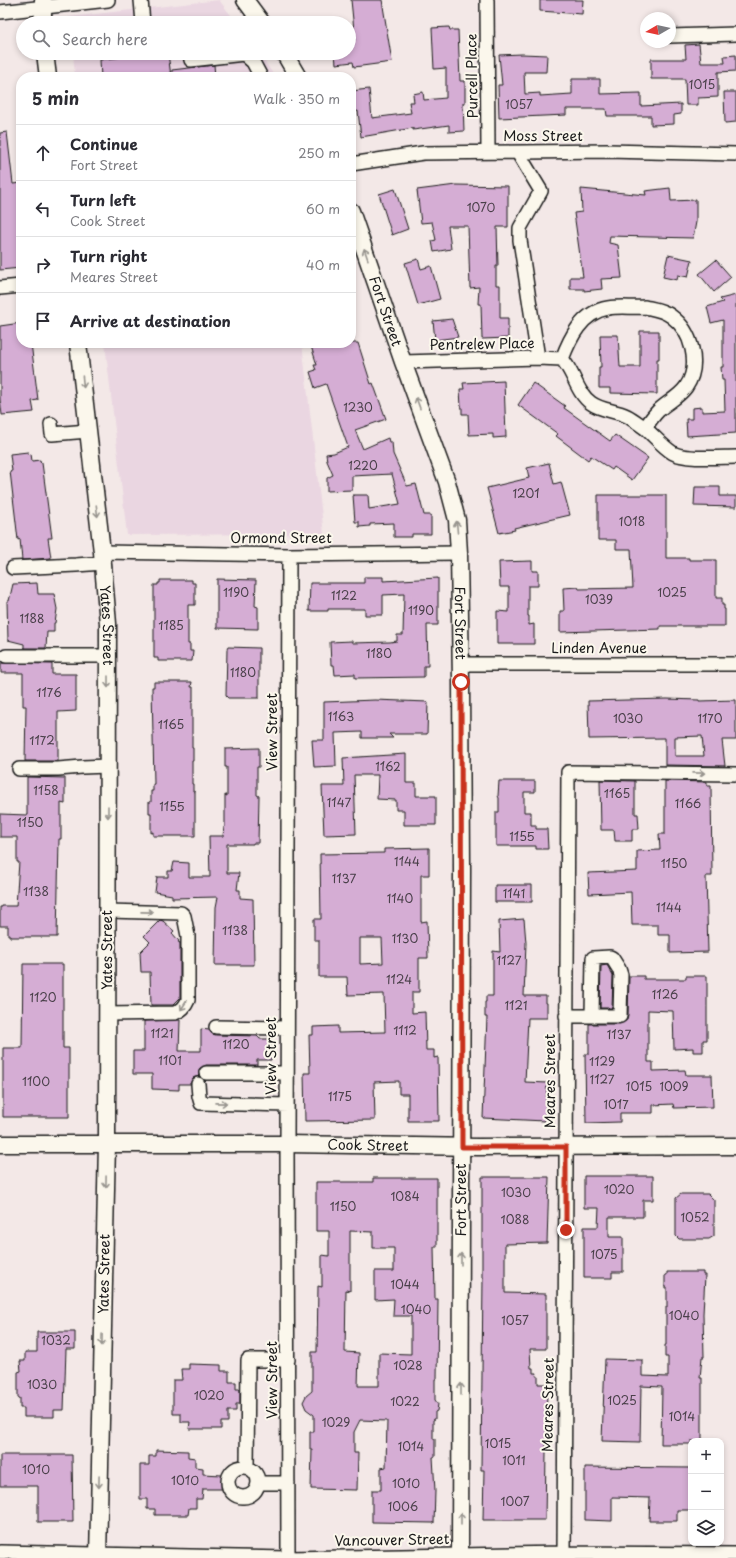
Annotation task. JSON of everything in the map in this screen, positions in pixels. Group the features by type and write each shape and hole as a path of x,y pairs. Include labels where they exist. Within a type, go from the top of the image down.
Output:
{"main road":[{"path":"245,0 257,16"},
{"path":"42,3 43,16"},
{"path":"46,60 47,72"},
{"path":"288,60 295,72"},
{"name":"Fort Street","path":"356,226 403,362 447,482 456,520 459,553 461,664 462,1147 460,1557"},
{"name":"Yates Street","path":"79,348 103,557 108,624 107,1143 98,1556"},
{"name":"Cook Street","path":"0,1144 287,1144 462,1147 736,1146"}],"street":[{"path":"0,12 42,3 108,0"},
{"path":"141,0 142,16"},
{"name":"Purcell Place","path":"487,0 488,152"},
{"path":"676,36 736,34"},
{"path":"252,60 259,72"},
{"name":"Moss Street","path":"356,163 423,153 607,152 736,154"},
{"path":"518,153 541,192 520,228 520,240 538,358"},
{"path":"0,288 16,286"},
{"path":"645,428 658,410 676,398 691,378 694,354 682,326 671,316 659,310 645,307 607,308 591,315 576,328 562,359 569,366 580,392 591,403 603,409 626,416 645,428 674,454 683,457 736,457"},
{"name":"Pentrelew Place","path":"403,362 538,358 562,359"},
{"path":"50,424 52,434 88,431"},
{"name":"Ormond Street","path":"14,568 76,565 103,557 459,553"},
{"name":"View Street","path":"288,1558 287,1028 289,555"},
{"path":"6,656 108,656"},
{"name":"Linden Avenue","path":"461,664 736,664"},
{"path":"19,769 58,770 108,766"},
{"name":"Meares Street","path":"564,1556 568,772 736,774"},
{"path":"107,1014 175,1014 186,1006 188,1000 188,936 184,916 181,913 108,911"},
{"path":"566,1016 592,1016 620,1016 620,975 619,969 612,958 593,958 592,1016"},
{"path":"216,1027 287,1028"},
{"path":"206,1073 287,1073"},
{"path":"198,1084 201,1103 287,1104"},
{"path":"247,1467 248,1360 288,1360"},
{"path":"239,1467 247,1467 256,1473 259,1482 255,1492 251,1495 241,1497 232,1492 228,1482 231,1473 239,1467"},
{"path":"259,1482 288,1483"},
{"name":"Vancouver Street","path":"0,1552 98,1556 288,1558 564,1556 586,1553 736,1554"}],"shaded area":[{"path":"219,0 232,16 78,16"},
{"path":"74,60 264,60 272,72 75,72"},
{"path":"106,348 303,348 324,534 127,535"}],"building":[{"path":"351,0 382,0 392,62 354,67 353,62 336,64 336,60 356,60 356,16 353,16"},
{"path":"540,0 583,0 582,14 540,11"},
{"path":"449,27 450,30 458,30 460,81 465,81 465,103 463,103 464,131 449,132 449,125 413,130 413,128 361,137 358,111 356,112 356,90 369,89 372,118 411,113 409,102 414,102 413,94 423,92 424,100 446,98 446,68 434,69 432,28"},
{"path":"699,44 701,63 725,63 724,56 736,55 736,71 718,72 718,97 698,98 698,105 686,105 685,79 651,79 651,59 686,59 685,45"},
{"path":"499,55 547,55 546,72 524,72 525,94 540,93 540,96 572,94 572,79 600,79 600,94 641,93 641,106 681,104 681,114 674,115 674,124 651,125 651,116 607,116 606,109 566,109 566,115 499,118 498,85 502,85"},
{"path":"100,60 169,60 170,72 101,72"},
{"path":"214,65 215,72 172,72 172,70"},
{"path":"724,92 736,92 736,122 725,123"},
{"path":"7,132 13,184 16,184 16,268 0,270 0,133"},
{"path":"456,185 508,186 508,227 497,227 498,266 496,266 496,285 500,285 500,318 508,318 508,338 482,339 481,304 478,304 479,287 470,288 468,226 448,226 451,249 434,252 432,241 436,240 432,222 421,223 417,190"},
{"path":"670,188 671,201 696,200 696,222 693,238 610,236 609,243 618,245 622,278 601,279 602,289 584,291 584,289 570,289 570,277 583,277 574,213 582,212 581,189 646,195 645,191"},
{"path":"395,189 408,229 392,235 379,194"},
{"path":"668,255 692,260 688,277 678,275 677,280 663,277"},
{"path":"418,259 421,269 431,266 440,299 418,305 405,263"},
{"path":"716,260 731,277 714,292 699,274"},
{"path":"736,295 736,433 687,436 686,419 692,419 692,408 702,407 702,412 725,411 724,380 722,380 721,367 723,367 723,320 711,323 707,307 723,302 720,299"},
{"path":"452,319 458,337 435,340 433,321"},
{"path":"16,324 16,348 32,348 38,400 32,401 34,412 2,415 0,399 0,326"},
{"path":"640,331 659,331 657,394 610,393 610,388 599,388 599,367 601,367 600,335 618,335 620,367 640,367"},
{"path":"356,343 358,343 371,384 373,383 386,419 355,430 363,449 388,438 389,442 392,442 393,454 407,486 416,484 424,515 431,515 431,534 412,534 412,537 394,537 394,523 370,524 370,526 359,527 359,522 355,522 353,495 368,495 369,509 400,504 392,474 352,476 352,490 327,491 327,478 333,475 327,461 326,454 334,453 348,447 326,384 315,388 310,372 316,370 314,365 317,365 312,348 356,348"},
{"path":"504,381 506,437 493,438 493,434 469,435 468,414 462,414 461,407 460,389 464,389 463,383"},
{"path":"533,383 565,406 564,408 610,441 615,435 648,458 632,480 614,467 612,470 591,456 588,460 556,436 558,434 518,405"},
{"path":"28,452 28,455 31,454 32,461 40,460 42,463 52,538 48,538 51,558 22,560 20,539 18,540 10,471 12,471 10,454"},
{"path":"549,463 554,484 561,482 570,515 499,533 487,488 529,478 527,468"},
{"path":"695,487 720,487 720,496 736,496 736,507 694,506"},
{"path":"598,495 666,495 666,558 716,560 716,598 722,598 722,605 724,605 725,609 725,626 660,626 660,629 560,632 560,611 564,611 563,588 633,588 631,549 616,549 616,540 598,540"},
{"path":"532,561 532,571 538,571 538,586 528,586 528,616 529,625 534,624 534,644 497,644 497,611 509,612 509,587 500,587 499,562"},
{"path":"364,577 383,577 383,581 438,578 438,625 427,625 428,666 424,666 424,677 355,678 355,674 335,675 334,665 331,665 330,642 390,642 397,641 397,635 403,635 404,594 383,595 383,615 365,615 365,609 328,609 328,611 309,611 310,583 364,583"},
{"path":"217,579 256,580 255,606 258,607 258,629 217,628"},
{"path":"160,580 192,580 192,583 195,583 195,605 188,605 188,644 190,644 190,651 193,651 192,661 158,661 158,658 154,658 154,585 158,585"},
{"path":"37,583 38,594 54,594 57,609 54,632 47,632 46,648 24,648 24,644 8,640 7,601 9,601 13,584"},
{"path":"228,647 259,648 259,698 228,698 226,696"},
{"path":"1,663 52,664 52,674 76,674 76,711 58,712 58,761 25,761 26,706 23,706 23,673 1,673"},
{"path":"154,682 192,682 192,784 193,791 195,792 195,836 153,836 153,832 151,833 151,813 149,813 149,802 151,802 151,791 153,791 154,784 152,687 154,687"},
{"path":"667,699 699,701 736,700 736,740 722,740 725,766 665,765 665,738 589,739 588,701","holes":["702,736 704,756 675,756 675,737"]},
{"path":"375,700 428,702 427,734 389,734 393,738 362,738 362,732 335,733 336,766 314,767 312,740 324,740 324,702"},
{"path":"259,748 259,767 257,767 257,795 259,796 258,843 227,844 227,873 239,873 237,890 240,890 240,898 253,899 254,965 215,965 216,907 218,897 172,898 172,895 155,892 157,877 168,877 168,871 172,871 174,862 189,863 189,877 210,877 209,836 223,836 225,827 227,767 225,767 225,749"},
{"path":"406,754 406,783 416,783 416,796 436,796 436,825 404,825 404,810 396,810 396,800 377,799 378,775 354,775 356,834 324,835 322,786 344,786 343,758"},
{"path":"27,777 65,778 65,804 61,803 61,839 59,839 57,937 10,937 10,935 8,935 8,926 0,926 0,907 16,906 19,862 17,862 17,837 0,837 0,814 27,815"},
{"path":"600,780 635,781 635,814 638,814 639,829 632,829 632,841 615,841 614,830 601,830"},
{"path":"499,781 535,781 535,792 524,792 524,812 531,812 531,825 536,825 536,829 547,829 548,849 536,849 536,846 496,846 496,812 499,812"},
{"path":"665,781 707,782 707,786 711,786 712,876 706,876 708,952 670,953 670,935 658,935 658,925 632,925 631,892 589,894 588,873 637,871 637,851 660,850 659,834 665,834"},
{"path":"429,848 429,875 421,875 421,922 427,921 428,958 419,958 419,992 412,992 412,1013 425,1012 426,1050 434,1050 434,1058 438,1057 439,1121 408,1121 408,1094 399,1094 399,1081 374,1082 375,1120 305,1121 304,1073 310,1073 309,1035 313,1035 313,1027 338,1026 338,1033 385,1032 384,994 348,995 347,977 319,977 319,940 314,940 314,919 321,919 320,854 384,853 384,849","holes":["360,938 382,938 383,963 360,964"]},
{"path":"495,885 532,885 532,902 495,902"},
{"path":"524,919 526,943 524,996 546,996 547,1003 547,1018 528,1018 525,1082 547,1083 545,1121 483,1118 487,1017 485,1017 485,1002 486,996 493,996 493,951 500,952 499,921"},
{"path":"160,920 174,931 172,933 180,943 180,998 173,1005 151,1005 150,972 141,972 140,952 150,942 144,936"},
{"path":"23,964 63,964 63,1048 69,1048 69,1117 3,1117 3,1048 22,1048"},
{"path":"607,965 613,976 612,1008 600,1008 601,966"},
{"path":"629,976 644,976 644,979 686,979 686,976 707,976 707,1040 703,1040 703,1052 693,1052 693,1048 674,1049 673,1011 648,1010 648,1062 653,1062 653,1071 685,1070 686,1075 712,1075 713,1107 674,1108 673,1104 653,1105 653,1113 620,1113 620,1122 586,1123 585,1054 589,1054 589,1024 620,1024 627,1020"},
{"path":"180,1020 179,1051 201,1051 201,1029 209,1030 212,1034 216,1035 257,1036 260,1039 271,1039 271,1060 257,1060 257,1065 206,1065 199,1069 199,1076 193,1078 190,1084 179,1084 179,1090 152,1089 152,1074 133,1074 133,1051 144,1051 144,1021"},
{"path":"584,1176 653,1176 653,1200 643,1200 643,1217 609,1217 609,1237 623,1237 623,1272 612,1272 612,1278 584,1278 584,1227 598,1227 599,1208 584,1208"},
{"path":"482,1177 549,1177 547,1243 505,1244 505,1293 546,1294 546,1349 530,1349 531,1368 533,1368 533,1373 537,1373 536,1376 538,1376 538,1384 547,1384 545,1520 483,1520 484,1470 481,1470 483,1278"},
{"path":"373,1178 437,1178 437,1247 434,1247 435,1299 438,1299 437,1379 435,1379 435,1400 438,1404 437,1411 435,1412 435,1419 433,1420 433,1439 435,1439 435,1457 433,1457 435,1491 434,1523 372,1522 372,1490 381,1490 381,1468 386,1467 387,1421 360,1420 354,1432 354,1453 358,1453 357,1490 311,1489 312,1449 310,1449 310,1432 314,1432 314,1415 306,1409 303,1402 306,1396 312,1391 312,1352 317,1352 318,1286 322,1287 322,1255 329,1256 329,1231 316,1231 316,1182 373,1182","holes":["350,1231 373,1232 373,1248 394,1248 394,1271 375,1271 375,1300 394,1299 393,1316 411,1316 411,1354 379,1353 379,1386 358,1386 359,1353 345,1352 346,1290 350,1291"]},
{"path":"681,1194 708,1194 714,1200 714,1236 709,1239 679,1239 676,1236 676,1198"},
{"path":"667,1272 703,1272 703,1275 705,1275 703,1314 704,1357 702,1357 700,1378 702,1378 702,1438 688,1438 688,1444 661,1444 662,1387 641,1386 640,1442 602,1441 605,1359 642,1360 642,1376 668,1377 668,1357 665,1357 667,1287 665,1287 665,1275 667,1275"},
{"path":"37,1332 75,1332 75,1349 66,1349 64,1410 54,1410 54,1417 24,1417 24,1408 20,1408 20,1398 18,1398 18,1372 21,1371 20,1361 25,1361 25,1352 37,1352"},
{"path":"189,1364 221,1365 221,1371 229,1371 229,1382 236,1382 236,1389 240,1389 240,1404 236,1404 236,1411 228,1411 228,1422 221,1422 221,1429 189,1429 190,1422 181,1422 181,1414 173,1414 173,1380 182,1380 181,1369 189,1369"},
{"path":"156,1450 188,1451 188,1457 195,1458 195,1467 203,1468 203,1474 222,1475 222,1489 203,1489 202,1499 196,1499 196,1508 189,1508 188,1515 155,1515 155,1509 147,1509 147,1499 140,1499 140,1465 149,1465 149,1456 156,1456"},
{"path":"0,1455 72,1455 73,1522 38,1522 38,1486 0,1486"},
{"path":"585,1467 688,1468 688,1510 677,1510 677,1521 649,1521 650,1498 612,1497 612,1521 585,1520"}],"route":[{"path":"461,682 462,1147 566,1147 566,1230"}]}
